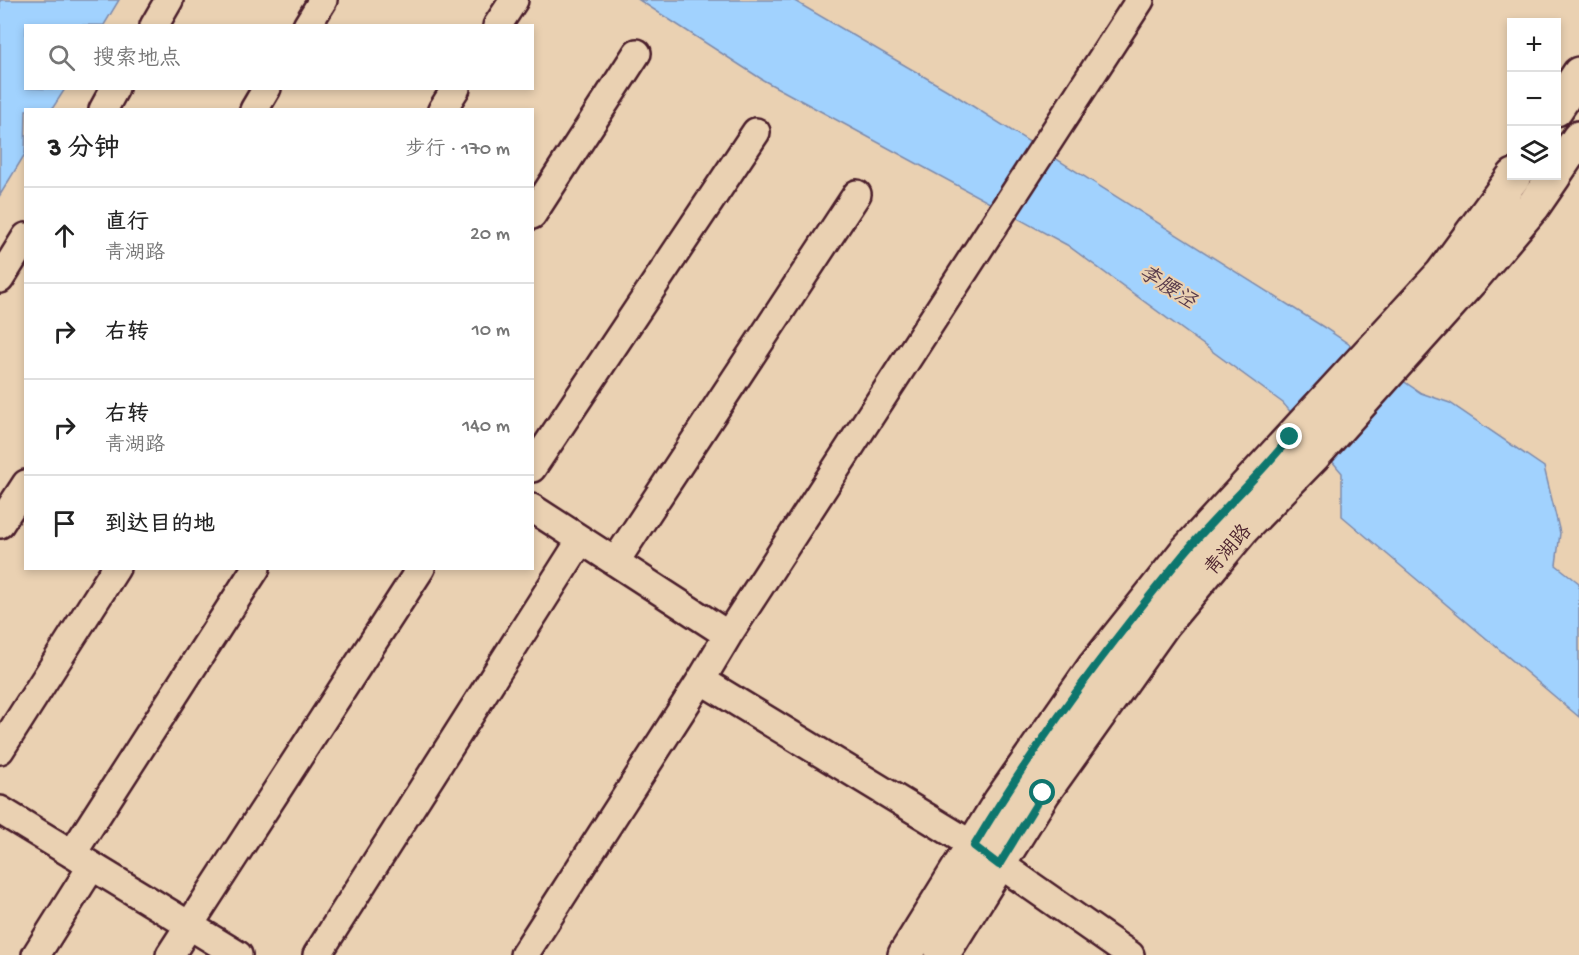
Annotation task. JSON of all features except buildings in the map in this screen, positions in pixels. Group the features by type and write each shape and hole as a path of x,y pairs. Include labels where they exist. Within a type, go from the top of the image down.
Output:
{"main road":[{"path":"1561,103 1579,74"},
{"name":"青湖路","path":"1561,165 1579,138"},
{"name":"青湖路","path":"1383,358 1511,180"},
{"name":"青湖路","path":"905,955 986,855 1043,793 1164,623 1243,528 1302,446 1383,358 1534,205 1551,180"},
{"name":"青湖路","path":"942,955 986,855"}],"street":[{"path":"155,24 169,0"},
{"path":"308,24 323,0"},
{"path":"498,24 514,0"},
{"path":"524,955 728,635 1140,0"},
{"path":"534,212 637,53"},
{"path":"104,108 114,90"},
{"path":"255,108 266,90"},
{"path":"443,108 455,90"},
{"path":"534,465 756,132"},
{"path":"615,562 857,194"},
{"path":"0,279 24,240"},
{"path":"0,524 24,487"},
{"path":"534,509 728,635"},
{"path":"317,955 581,540"},
{"path":"0,750 115,570"},
{"path":"36,955 82,860 255,570"},
{"path":"170,955 420,570"},
{"path":"701,680 986,855 1130,955"},
{"path":"0,810 238,955"}],"water":[{"path":"0,0 119,0 105,24 24,24 24,90 64,90 53,108 24,108 24,156 0,195"},
{"name":"李腰泾","path":"639,0 793,0 947,90 1325,328 1421,393 1450,403 1544,467 1560,533 1556,565 1579,583 1579,717 1342,516 1342,473 1283,403 1067,245 763,80"}],"route":[{"path":"1043,793 999,865 974,846 1000,802 1095,666 1185,553 1290,437"}]}
